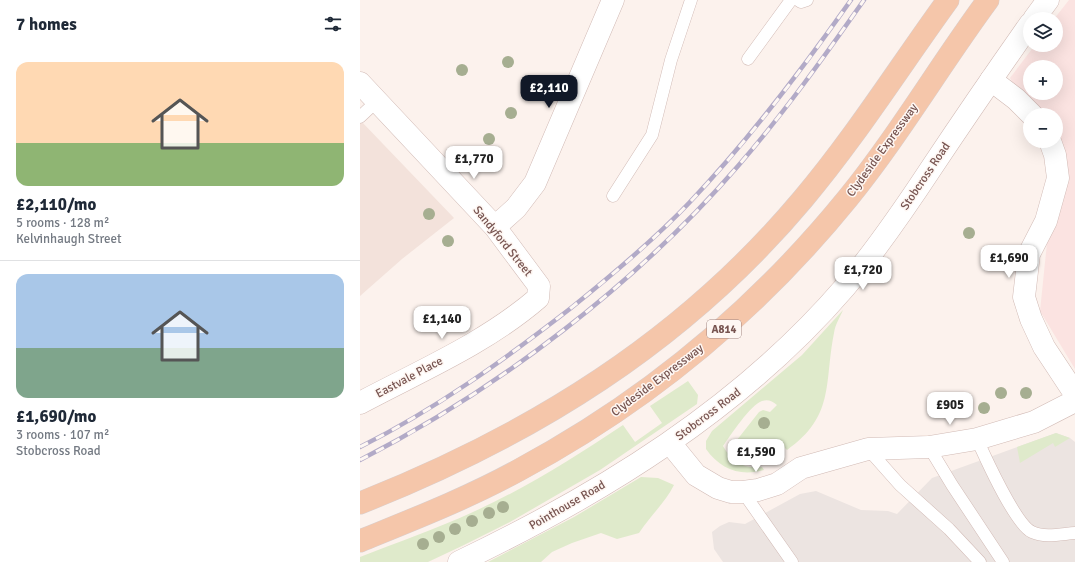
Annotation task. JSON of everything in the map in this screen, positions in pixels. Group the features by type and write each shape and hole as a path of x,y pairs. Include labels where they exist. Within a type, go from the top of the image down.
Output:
{"main road":[{"name":"A814","path":"360,503 476,452 548,414 642,352 709,296 749,257 802,200 843,148 948,0"},
{"name":"Clydeside Expressway","path":"360,541 453,503 518,471 574,439 632,401 724,329 798,256 852,193 893,137 988,0"}],"street":[{"path":"495,227 516,208 535,183 613,0"},
{"path":"1039,12 1048,0"},
{"name":"Stobcross Road","path":"1023,34 889,229 846,286 794,342 759,374 725,402 670,442 696,475 718,488 731,492 743,492 758,490 777,484 801,468 868,449 929,447 977,439 1034,422 1075,401"},
{"path":"991,80 1016,99 1025,108"},
{"name":"Sandyford Street","path":"360,83 495,227 539,286 538,298"},
{"path":"1052,148 1058,178 1046,221 1029,254 1024,297 1031,319 1044,347 1075,394"},
{"name":"Eastvale Place","path":"360,404 477,341 518,314 538,298"},
{"name":"Pointhouse Road","path":"460,562 552,515 670,442"}],"lane":[{"path":"613,196 652,135 672,60 691,0"},
{"path":"748,59 791,0"},
{"path":"798,0 801,2 807,0"},
{"path":"360,117 377,101"},
{"path":"977,439 992,472 1028,530 1044,535 1075,534"},
{"path":"929,447 952,485 1003,562"},
{"path":"868,449 900,485 949,529 980,562"},
{"path":"743,492 792,562"}],"shaded area":[{"path":"1069,0 1075,0 1075,369 1040,311 1053,185 1055,148 1063,148 1063,108 1027,108 1010,78 1023,61 1023,100 1063,100 1063,60 1024,60 1030,52 1063,52 1063,12 1060,12"},
{"path":"360,120 454,218 402,259 360,296"},
{"path":"1056,433 1070,438 1075,442 1075,562 723,562 714,549 712,532 720,526 729,522 745,524 800,494 816,491 861,510 888,511 897,514 932,478"}],"green space":[{"path":"843,310 836,324 825,398 813,425 787,450 785,448 776,452 773,445 758,453 743,453 733,445 759,412 763,410 770,412 777,405 770,401 762,401 757,403 752,408 723,446 726,452 739,463 749,467 762,467 764,470 755,472 739,472 731,470 718,462 706,449 706,441 712,431 802,355"},
{"path":"688,381 698,395 697,404 600,470 510,522 428,562 360,562 360,557 431,530 493,503 568,460 623,425 635,442 662,423 650,406"},
{"path":"1056,433 1070,438 1055,447 1053,443 1020,463 1017,447"},
{"path":"641,477 658,478 674,485 639,533 617,539 601,533 552,552 541,562 488,562 574,517"}],"railway":[{"path":"360,447 416,417 495,365 571,308 647,244 689,203 733,155 794,79 851,0"},
{"path":"360,460 412,432 463,401 514,367 563,331 655,252 698,210 755,146 834,43 864,0"}]}
